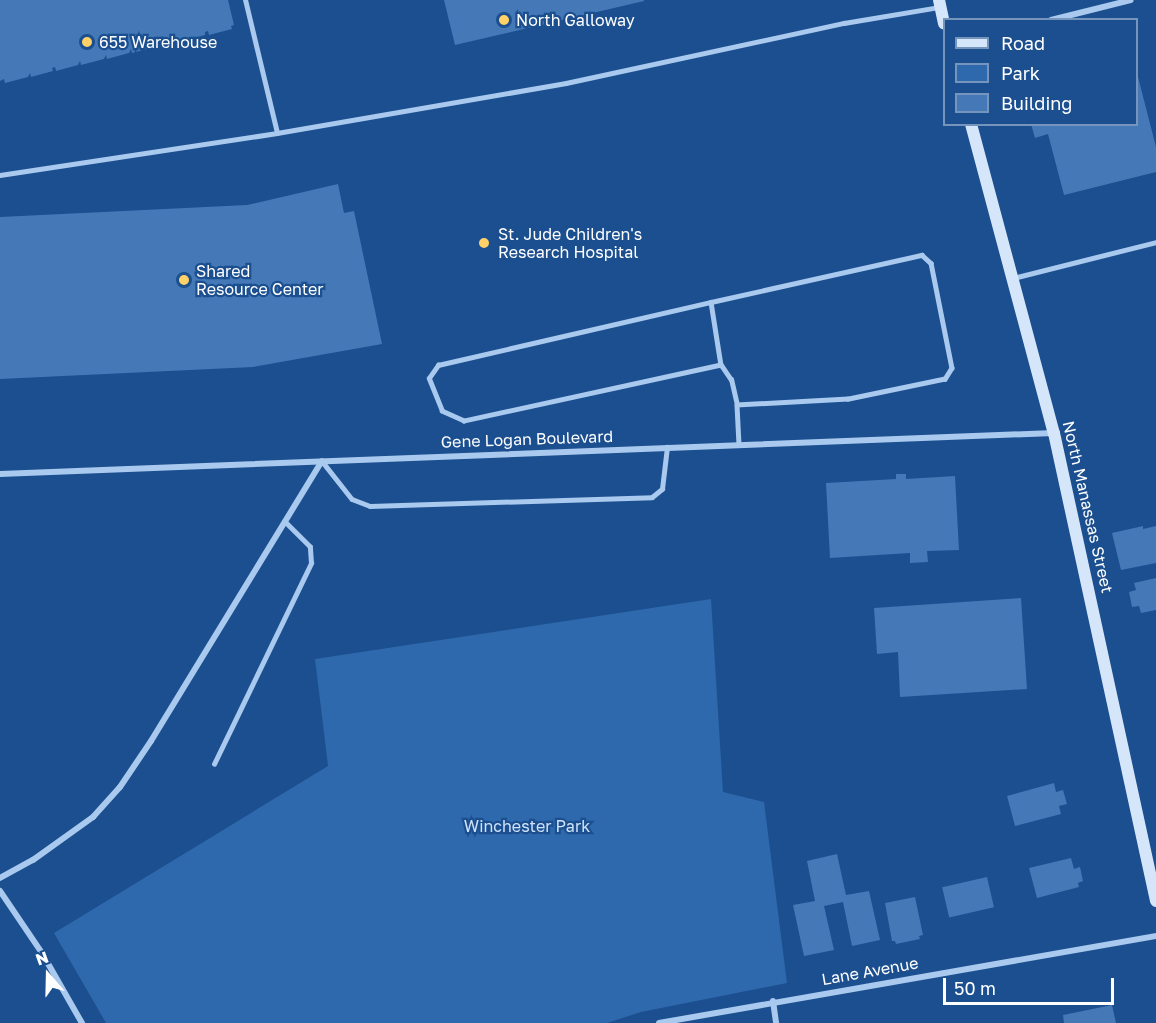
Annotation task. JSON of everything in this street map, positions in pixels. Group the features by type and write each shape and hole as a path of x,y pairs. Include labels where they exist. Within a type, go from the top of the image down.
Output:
{"street":[{"path":"1059,18 1131,0"},
{"name":"North Manassas Street","path":"972,126 1054,434 1156,901"},
{"name":"Gene Logan Boulevard","path":"0,474 1054,434"},
{"path":"0,878 33,860 93,817 120,787 152,741 322,461"},
{"path":"0,891 42,953 82,1023"},
{"name":"Lane Avenue","path":"659,1023 773,1001 1156,936"},
{"path":"773,1001 776,1023"}],"lane":[{"path":"245,0 277,133"},
{"path":"0,175 277,133 566,83 940,4"},
{"path":"1013,278 1156,242"},
{"path":"721,365 464,421 442,411 429,378 438,365 711,302 922,255 932,263 952,368 945,379 848,399 737,405"},
{"path":"711,302 721,365 731,380 737,405 739,445"},
{"path":"322,461 352,500 370,506 652,497 662,489 667,447"},
{"path":"214,764 311,563 310,547 285,522"}],"green space":[{"name":"Winchester Park","path":"711,599 723,792 764,802 787,983 641,1012 607,1023 106,1023 54,933 328,766 315,659"}],"building":[{"name":"655 Warehouse","path":"0,0 228,0 234,25 231,26 232,29 209,35 208,31 205,35 183,41 182,37 180,41 157,47 155,43 155,47 132,53 131,49 129,53 107,59 106,55 104,59 81,65 80,61 78,65 56,71 55,67 52,68 53,71 31,77 30,73 28,77 5,83 4,79 0,81"},
{"name":"North Galloway","path":"444,0 644,0 644,1 455,45"},
{"path":"1138,77 1156,147 1156,172 1064,195 1048,134 1035,138 1032,126 1138,126"},
{"name":"Shared Resource Center","path":"338,184 344,213 354,211 382,344 253,367 0,379 0,217 247,205"},
{"path":"896,474 906,474 906,479 955,476 959,550 927,551 928,562 910,563 910,553 830,558 826,483 896,479"},
{"path":"1143,526 1143,529 1156,526 1156,563 1121,570 1112,533"},
{"path":"1156,578 1156,610 1141,613 1139,606 1132,607 1129,592 1136,590 1134,583"},
{"path":"1021,598 1027,689 900,697 898,652 877,654 874,608"},
{"path":"1054,783 1056,792 1063,790 1067,804 1059,806 1061,814 1015,826 1007,796"},
{"path":"837,854 846,895 869,891 880,940 852,946 843,902 824,906 834,950 804,956 793,905 815,901 807,861"},
{"path":"1071,858 1074,869 1080,867 1083,881 1078,883 1079,887 1037,898 1029,868"},
{"path":"987,877 994,907 949,918 942,887"},
{"path":"915,897 923,935 919,936 920,939 896,944 892,941 885,903"},
{"path":"1112,1005 1116,1023 1064,1023 1063,1015"}],"place":[{"name":"North Galloway","path":"504,20"},
{"name":"655 Warehouse","path":"87,42"},
{"name":"St. Jude Children's Research Hospital","path":"484,243"},
{"name":"Shared Resource Center","path":"184,280"}]}
